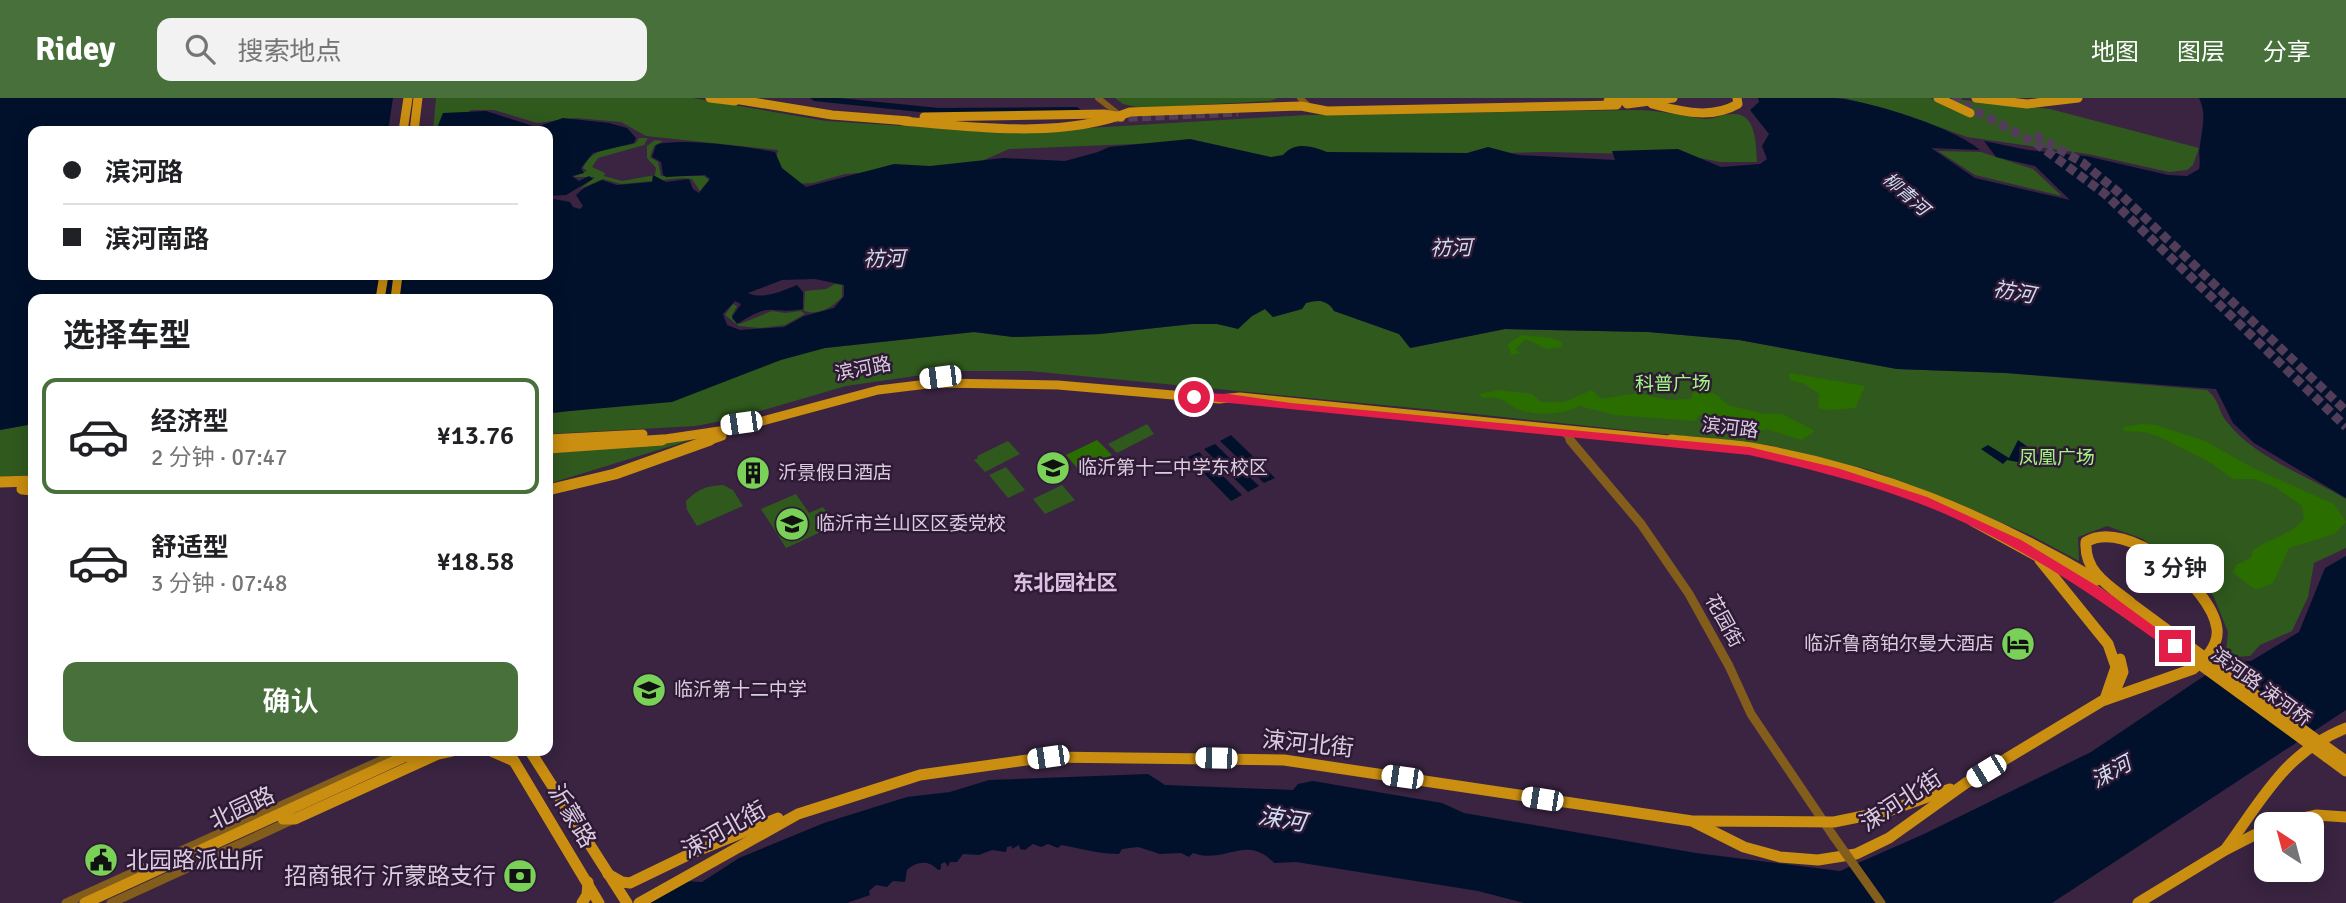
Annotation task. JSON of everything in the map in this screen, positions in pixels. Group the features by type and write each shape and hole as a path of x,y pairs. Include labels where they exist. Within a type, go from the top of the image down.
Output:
{"main road":[{"path":"404,126 408,98"},
{"path":"415,126 418,98"},
{"path":"710,98 768,101 919,117 1001,120 1101,118 1031,122 902,121"},
{"path":"728,98 832,115 960,125 1106,123 1122,117"},
{"path":"758,98 768,101"},
{"path":"1637,102 1653,98"},
{"path":"919,117 1104,114 1131,120 1312,108 1617,105 1672,98"},
{"path":"1681,98 1679,103 1683,108 1704,114"},
{"path":"1337,108 1637,102 1704,114 1729,110 1738,104 1737,98"},
{"path":"1938,98 1970,113"},
{"path":"1976,98 2023,104 2053,103 2078,98"},
{"path":"1992,98 2040,101 2062,98"},
{"name":"滨河路","path":"553,439 680,432 741,423 846,392 893,382 978,374 1088,380 1222,394 1238,401 1749,451 1837,472 1959,514 2074,576 2178,643"},
{"name":"滨河路","path":"553,448 679,438 757,424 835,399 892,388 972,380 1020,381 1229,398 1749,448 1869,474 2018,535 2130,602 2178,643"},
{"path":"553,489 615,474 757,424"},
{"path":"0,482 28,481"},
{"path":"0,489 28,489"},
{"name":"涑河北街","path":"630,902 798,814 920,775 1071,756 1284,760 1692,821 1727,843 1760,854 1819,860 1841,858 1876,845 1965,784 2109,698 2186,672 2209,653 2216,643 2218,633 2208,605 2195,589 2151,552 2134,542 2107,534 2086,542 2084,552 2089,566 2130,602"},
{"path":"2034,553 2108,644 2116,667 2109,698"},
{"path":"2074,576 2063,576 2061,580 2111,640 2120,659 2123,672 2109,698"},
{"name":"滨河路 涑河桥","path":"2178,643 2338,757"},
{"path":"2225,850 2288,762 2321,738 2346,728"},
{"name":"北园路","path":"85,903 405,756"},
{"name":"北园路","path":"102,903 421,756"},
{"path":"289,819 433,756"},
{"name":"沂蒙路","path":"511,756 600,903"},
{"name":"沂蒙路","path":"533,756 608,874 630,902"},
{"path":"2338,757 2346,771"},
{"path":"1692,821 1823,823 1888,811 1965,784"},
{"path":"608,874 622,882 630,883 781,817 798,814"},
{"path":"2324,816 2346,817"},
{"path":"2138,903 2254,835"},
{"path":"582,903 587,895 588,882"}],"street":[{"path":"1100,98 1122,117"},
{"path":"1302,98 1312,108"},
{"name":"花园街","path":"1565,434 1641,524 1689,594 1729,666 1751,714 1823,823 1881,903"},
{"path":"66,903 391,756"},
{"path":"111,903 289,819"}],"green space":[{"path":"436,98 693,98 826,121 952,129 1071,129 1307,115 1634,110 1705,119 1740,115 1746,118 1754,131 1757,162 1720,162 1684,155 1545,152 1277,159 1184,142 1009,149 975,164 845,174 813,183 794,184 775,163 778,150 646,136 621,122 576,118 537,123 494,110 471,110 462,118 461,126 433,126"},
{"path":"1115,98 1278,98 1270,101 1141,108 1123,104"},
{"path":"1844,98 1930,98 1970,116 1975,113 1945,98 2050,109 2199,148 2193,165 2187,170 2169,172 2088,154 1967,137 1900,113"},
{"path":"639,138 648,138 644,145 598,158 592,167 605,173 604,176 622,181 655,175 656,168 647,158 647,146 655,140 663,141 654,146 650,157 658,162 661,176 704,176 709,180 700,191 692,179 683,178 621,184 603,179 580,189 595,177 573,177 587,171 583,168 592,156 598,152 636,143"},
{"path":"1938,151 1981,152 2033,169 2062,196 1975,175"},
{"path":"835,284 842,285 842,297 838,301 820,311 804,311 805,291 826,289"},
{"path":"1319,300 1330,305 1334,311 1399,334 1411,348 1505,329 1648,332 1739,340 1897,369 2006,373 2207,390 2227,422 2252,446 2346,499 2346,548 2314,563 2308,597 2292,631 2260,645 2250,656 2232,657 2225,662 2228,632 2213,595 2143,539 2107,526 2078,537 2079,561 2030,535 1940,496 1870,470 1769,445 1029,371 950,371 846,386 736,418 696,426 553,434 553,413 825,348 974,332 1013,337 1100,334 1192,324 1217,324 1238,328 1265,309 1273,317 1302,309 1306,303"},
{"path":"733,304 737,306 732,319 740,324 772,311 801,311 805,314 785,325 760,328 739,326 725,315"},
{"path":"1522,335 1552,338 1562,342 1562,347 1547,349 1526,339 1515,349 1521,353 1511,355 1508,344"},
{"path":"1789,373 1865,386 1855,408 1829,410 1818,408 1819,394 1805,384 1790,380"},
{"path":"1498,390 1532,394 1541,402 1564,402 1592,390 1601,399 1638,393 1668,400 1691,399 1693,392 1714,393 1728,405 1764,414 1782,414 1815,431 1802,440 1766,429 1744,432 1721,428 1707,424 1709,418 1699,415 1695,421 1615,415 1579,406 1560,412 1530,413 1501,399 1483,398 1479,394"},
{"path":"1147,424 1154,434 1117,453 1108,444"},
{"path":"28,425 28,475 0,477 0,430"},
{"path":"2156,425 2205,441 2253,468 2334,504 2346,522 2334,534 2289,548 2273,583 2256,590 2233,573 2236,565 2251,558 2253,550 2299,524 2304,519 2302,506 2277,488 2255,479 2233,479 2211,463 2160,437 2145,432 2125,431 2123,427"},
{"path":"691,440 553,482 553,452"},
{"path":"1097,440 1112,455 1080,471 1066,455"},
{"path":"1008,441 1020,454 985,472 974,460 977,456"},
{"path":"1006,467 1025,490 1008,498 989,475"},
{"path":"723,485 733,490 743,506 697,526 687,510 686,501 703,489"},
{"path":"1062,485 1075,500 1045,514 1033,499"},
{"path":"796,494 809,513 823,507 836,525 786,548 761,509"}],"water":[{"path":"0,98 393,98 389,126 28,126 28,280 553,280 553,199 570,202 573,207 580,209 583,206 576,195 584,188 602,180 617,185 652,182 653,175 666,182 689,179 693,189 699,193 710,179 705,175 663,175 661,162 652,157 656,145 666,143 714,144 775,152 782,168 806,187 894,164 930,166 1004,158 1065,161 1109,147 1190,139 1271,157 1283,155 1298,146 1327,152 1467,153 1488,147 1518,155 1615,160 1612,151 1678,149 1721,167 1760,164 1767,159 1762,146 1769,134 1750,110 1759,102 1758,98 1834,98 1868,104 1932,124 1968,142 1980,150 1931,148 1975,178 2070,200 2035,166 1996,157 1984,141 2028,150 2086,156 2168,175 2187,176 2200,166 2203,115 2199,98 2346,98 2346,498 2254,443 2233,423 2216,389 2006,373 1897,369 1739,340 1648,332 1505,329 1410,348 1399,334 1334,311 1325,302 1318,301 1306,303 1302,309 1273,317 1265,309 1252,316 1238,329 1217,324 1192,324 1100,334 1013,337 974,332 825,348 781,360 672,402 553,413 553,294 28,294 28,425 0,430","holes":["815,279 844,285 844,296 834,308 804,316 784,327 740,330 727,325 723,314 735,301 741,304 732,317 737,324 764,310 803,309 803,292 797,285 760,296 748,293 782,280"]},
{"path":"486,111 533,126 438,126 443,113"},
{"path":"563,118 609,123 627,128 636,138 634,143 593,153 581,168 584,173 572,176 579,181 589,176 593,179 566,195 553,196 553,126 539,126"},
{"path":"1231,435 1275,478 1264,483 1220,441"},
{"path":"2018,440 2052,464 2033,465 2007,460 2003,464 1981,449 1988,445 2009,458"},
{"path":"1215,444 1259,486 1248,492 1204,449"},
{"path":"1199,452 1242,495 1231,501 1188,457"},
{"name":"涑河","path":"2346,556 2346,710 2052,903 1524,903 1478,891 1296,862 1274,863 1254,850 1205,856 1193,853 1189,857 1181,853 1160,854 1138,847 1122,849 1119,854 1061,845 1058,848 1048,844 1041,847 1033,844 1025,850 1020,849 1019,845 1012,849 1012,846 1007,847 1006,852 992,850 979,855 963,854 957,862 950,862 948,867 945,862 938,870 927,863 919,863 907,870 905,882 893,881 887,887 876,885 869,891 870,895 847,903 650,903 684,881 702,882 739,858 824,823 907,797 950,792 989,780 1148,774 1165,785 1293,790 1298,784 1313,781 1442,803 1464,813 1696,853 1840,871 1924,834 2091,752 2225,662 2251,661 2299,632 2325,568"}],"waterway":[{"path":"814,98 939,111 1077,110"}],"tunnel":[{"path":"1952,98 2037,144 2105,194 2346,427"},
{"path":"1115,118 1238,112"},
{"path":"2035,135 2083,163 2118,192 2346,411"}],"place":[{"name":"临沂第十二中学东校区","path":"1053,468"},
{"name":"沂景假日酒店","path":"753,473"},
{"name":"临沂市兰山区区委党校","path":"792,524"},
{"name":"临沂鲁商铂尔曼大酒店","path":"2018,644"},
{"name":"临沂第十二中学","path":"649,690"},
{"name":"北园路派出所","path":"101,860"},
{"name":"招商银行 沂蒙路支行","path":"520,876"}],"district":[{"name":"东北园社区","path":"1065,583"}],"route":[{"path":"1194,397 1229,398 1291,407 1749,451 1837,472 1871,481 1959,514 2074,576 2175,646"}],"water label":[{"name":"柳青河","path":"1906,194"},
{"name":"祊河","path":"1451,248"},
{"name":"祊河","path":"884,259"},
{"name":"祊河","path":"2014,292"}],"park label":[{"name":"科普广场","path":"1673,384"},
{"name":"凤凰广场","path":"2057,458"}]}
